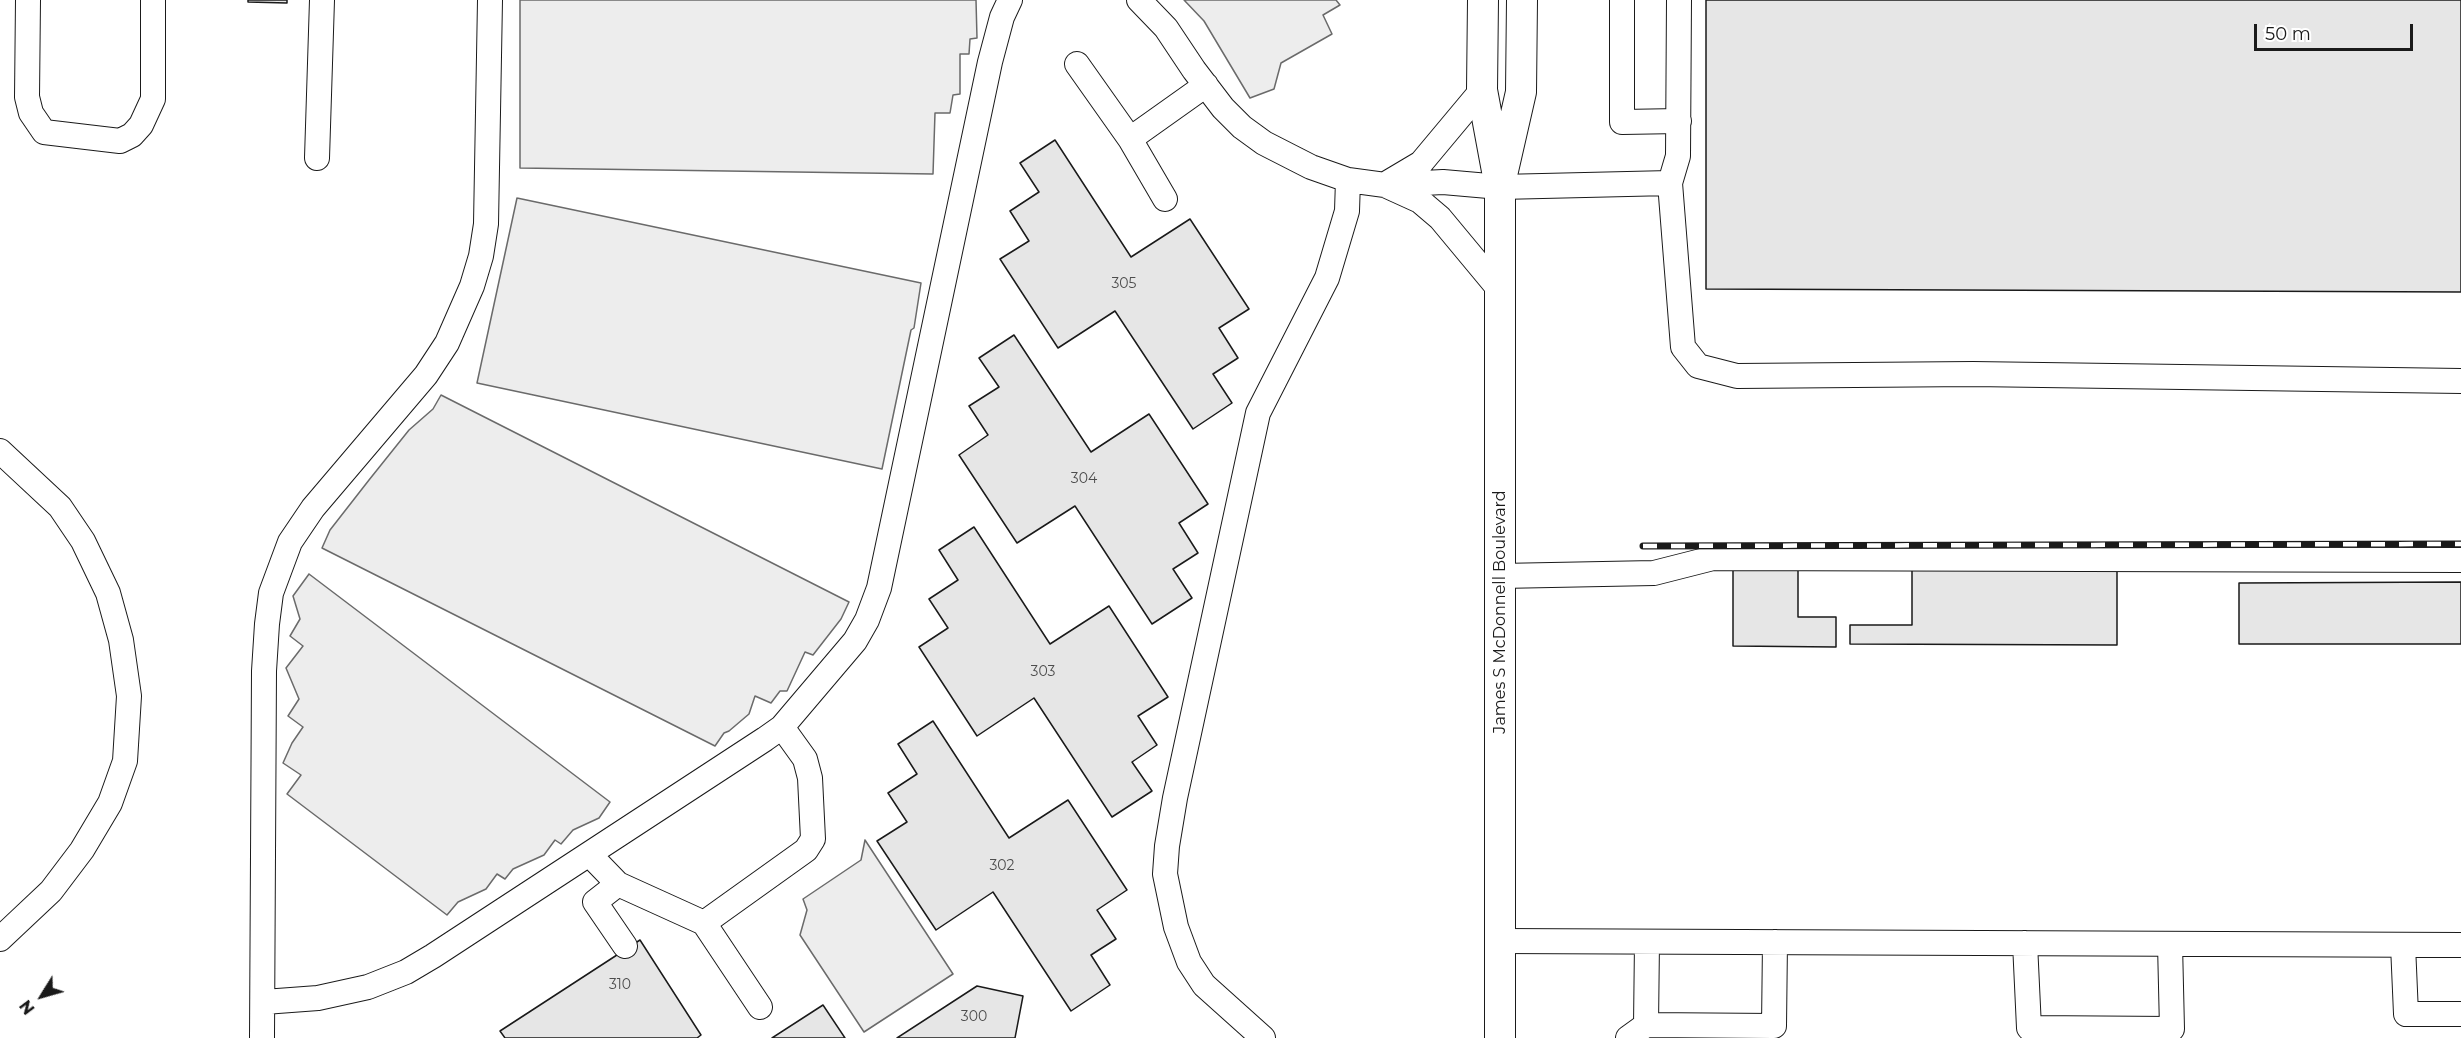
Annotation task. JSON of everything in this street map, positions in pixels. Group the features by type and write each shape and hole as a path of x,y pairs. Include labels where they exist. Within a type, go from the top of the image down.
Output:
{"main road":[{"name":"James S McDonnell Boulevard","path":"1483,0 1482,90 1500,187 1500,1038"},
{"name":"James S McDonnell Boulevard","path":"1500,187 1521,92 1522,0"}],"street":[{"path":"28,0 27,97 31,113 44,132 120,141 132,135 141,125 153,99 153,0"},
{"path":"317,158 322,0"},
{"path":"262,1038 264,1002 264,671 271,593 290,542 314,507 426,375 447,343 472,286 486,224 490,0"},
{"path":"264,1002 318,999 368,987 406,972 782,727 855,641 867,620 879,588 990,62 1002,17 1010,0"},
{"path":"1139,0 1167,28 1206,86 1242,127 1264,143 1311,167 1348,180 1385,185 1443,182 1500,187 1670,183"},
{"path":"1622,0 1622,122 1679,121"},
{"path":"1679,0 1678,156 1670,183 1683,347 1698,366 1737,376 1973,374 2461,381"},
{"path":"1077,64 1130,139 1165,199"},
{"path":"1130,139 1206,86"},
{"path":"1385,185 1421,163 1482,90"},
{"path":"1263,1038 1204,985 1189,962 1176,927 1165,874 1167,846 1175,798 1258,413 1327,278 1347,211 1348,180"},
{"path":"1385,185 1420,201 1440,218 1499,289"},
{"path":"0,452 60,507 83,541 108,593 121,640 129,696 124,761 110,803 82,850 51,891 0,939"},
{"path":"1500,576 1654,573 1713,558 2461,560"},
{"path":"704,923 807,850 813,839 810,778 805,759 782,727"},
{"path":"589,854 618,884 704,923 760,1007"},
{"path":"618,884 595,902 625,946"},
{"path":"1500,940 2461,945"},
{"path":"1647,942 1637,1032 1774,1026 1775,942"},
{"path":"2025,943 2029,1028 2172,1029 2170,944"},
{"path":"2403,945 2406,1014 2461,1014"}],"shaded area":[{"path":"520,0 976,0 977,38 970,39 969,54 960,54 960,94 953,95 950,113 935,113 933,174 520,168"},
{"path":"1184,0 1336,0 1340,5 1323,15 1332,34 1281,63 1274,89 1250,98 1204,21"},
{"path":"517,198 921,283 914,328 911,330 882,469 477,383"},
{"path":"441,395 849,602 841,619 813,655 805,652 787,691 780,691 771,703 755,696 749,714 724,733 715,746 322,548 330,530 409,430 433,409"},
{"path":"309,574 610,802 599,818 573,830 561,844 555,840 544,855 513,869 505,879 497,874 486,889 458,902 447,915 287,794 301,775 283,763 292,743 303,727 288,716 299,699 286,668 303,646 290,636 300,619 293,596"},
{"path":"865,840 953,974 864,1032 800,935 807,910 803,899 861,860"}],"building":[{"path":"248,0 287,0 287,3 248,2"},
{"path":"1706,0 2461,0 2461,292 1706,289"},
{"path":"1055,140 1131,257 1190,219 1249,309 1219,328 1238,358 1213,374 1232,403 1193,429 1115,311 1058,348 1000,259 1029,241 1010,211 1039,192 1020,163"},
{"path":"1014,335 1091,452 1149,414 1208,504 1179,523 1198,553 1173,569 1192,598 1152,624 1075,506 1017,543 959,455 988,435 969,406 999,387 979,358"},
{"path":"974,527 1050,644 1109,606 1168,697 1138,716 1157,745 1132,762 1152,791 1112,817 1034,698 977,736 919,647 948,628 929,599 958,580 939,550"},
{"path":"1733,564 1798,565 1798,617 1836,617 1836,647 1733,646"},
{"path":"1912,569 2117,570 2117,645 1850,644 1850,625 1912,625"},
{"path":"2461,582 2461,644 2239,644 2239,583"},
{"path":"933,721 1009,838 1068,800 1127,890 1097,910 1116,939 1091,955 1110,985 1071,1011 993,892 936,930 877,841 907,822 888,793 917,774 898,744"},
{"path":"640,940 701,1035 697,1038 505,1038 500,1031"},
{"path":"977,986 1023,996 1015,1038 897,1038"},
{"path":"823,1005 845,1038 772,1038"}],"railway":[{"path":"1643,546 2461,544"}]}
